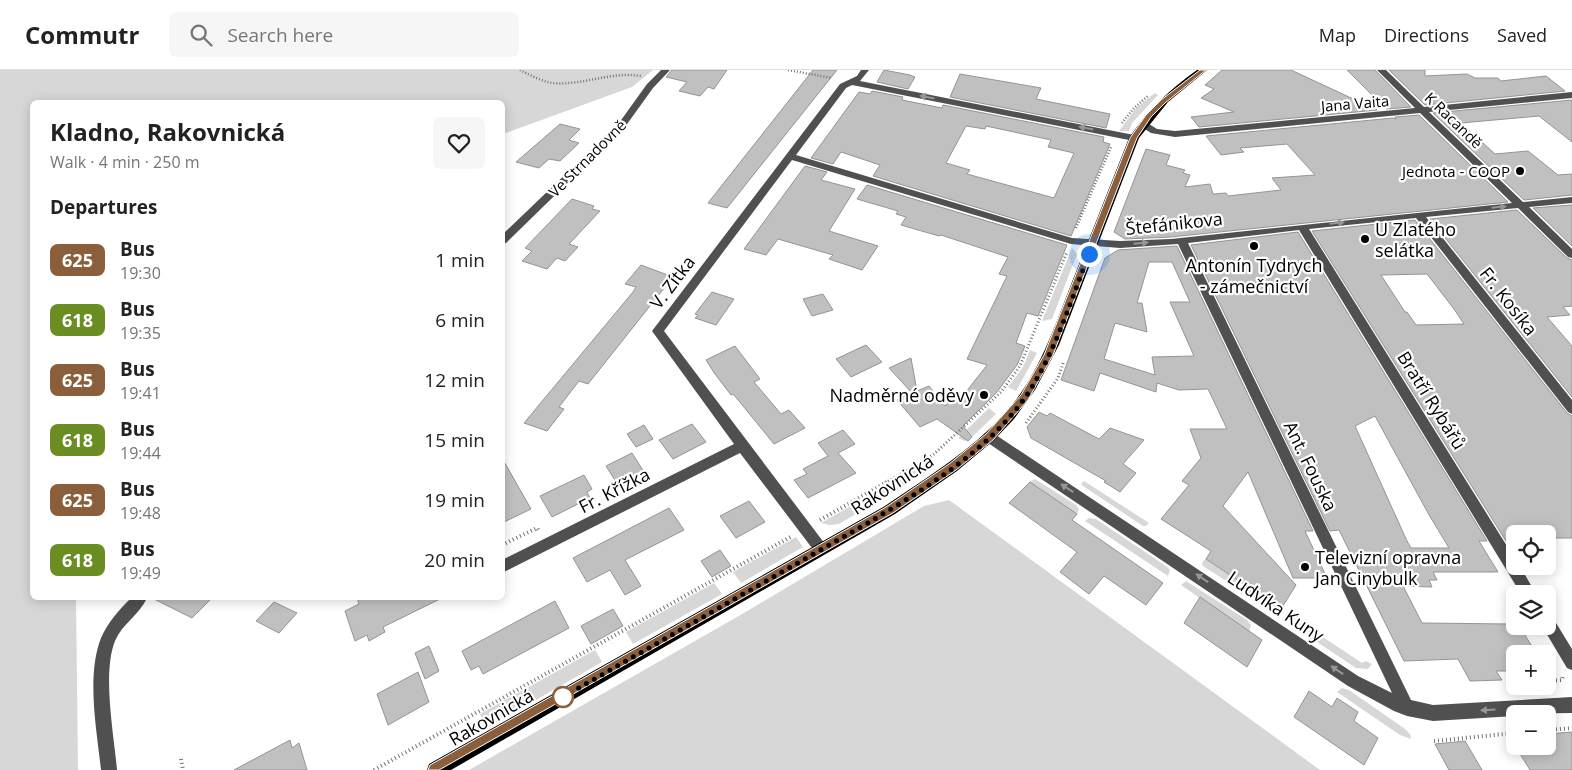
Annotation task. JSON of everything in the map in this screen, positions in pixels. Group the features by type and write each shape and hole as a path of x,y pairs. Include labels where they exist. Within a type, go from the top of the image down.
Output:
{"main road":[{"name":"Rakovnická","path":"435,770 820,548 866,524 913,495 989,437 1018,407 1037,377 1053,345 1134,138 1143,124 1168,96 1203,70"}],"street":[{"name":"Ve Strnadovně","path":"505,238 622,125 650,86 666,70"},
{"name":"V. Zítka","path":"820,548 658,331 843,86 860,78 865,70"},
{"name":"K Racandě","path":"1381,70 1572,255"},
{"path":"852,82 1134,138"},
{"name":"Jana Vaita","path":"1143,124 1154,131 1175,134 1572,95"},
{"name":"Štefánikova","path":"790,156 1065,240 1092,245 1113,246 1181,240 1572,200"},
{"name":"Fr. Kosíka","path":"1419,215 1572,408"},
{"name":"Bratří Rybářů","path":"1302,227 1523,585"},
{"name":"Ant. Fouska","path":"1181,240 1407,708"},
{"name":"Ludvíka Kuny","path":"989,437 1353,681 1380,697 1407,708 1433,713 1572,705"},
{"name":"Fr. Křížka","path":"505,565 742,446"},
{"path":"108,770 102,678 104,654 113,630 138,600"},
{"path":"1555,635 1572,663"}],"path":[{"path":"520,70 540,81 556,83 598,75 630,72 638,74 650,86"},
{"path":"788,70 852,82"},
{"path":"1074,234 1111,146"},
{"path":"814,520 819,521 933,455 995,398 1020,366 1067,251"},
{"path":"1022,428 1041,405 1058,378 1064,360"},
{"path":"374,770 796,533"},
{"path":"1556,729 1572,728"},
{"path":"1434,741 1506,734"},
{"path":"180,760 183,770"}],"shaded area":[{"path":"0,70 653,70 632,87 505,133 505,100 30,100 30,600 76,600 78,770 0,770"},
{"path":"1155,93 1158,95 1132,123 1129,131 1119,131 1136,108"},
{"path":"1072,248 1077,254 1052,319 1042,321"},
{"path":"1030,350 1037,353 1016,391 1008,387 1023,367"},
{"path":"989,408 996,414 973,436 965,441 958,438"},
{"path":"922,465 927,472 839,524 821,523"},
{"path":"1035,479 1076,505 1079,509 1077,514 1030,482"},
{"path":"1084,481 1149,523 1143,526 1083,486 1081,484"},
{"path":"949,500 1320,770 469,770 737,617 924,506"},
{"path":"1089,518 1096,519 1166,566 1170,570 1168,576 1085,521"},
{"path":"796,537 803,547 741,583 733,572"},
{"path":"1205,559 1242,583 1239,587 1234,586 1203,566 1202,563"},
{"path":"1186,581 1247,620 1251,625 1249,632 1181,585"},
{"path":"714,583 722,594 633,644 626,632"},
{"path":"1250,589 1281,609 1278,613 1273,612 1249,596 1247,591"},
{"path":"1291,616 1362,663 1366,661 1372,664 1368,669 1356,668 1290,624 1288,621"},
{"path":"595,650 602,662 487,728 480,714"},
{"path":"1342,688 1349,690 1405,729 1410,734 1411,739 1400,735 1337,692"}],"building":[{"path":"672,70 727,70 714,89 708,87 700,96 679,91 687,82 666,77"},
{"path":"813,70 837,70 727,208 708,203"},
{"path":"884,70 915,77 908,89 877,82"},
{"path":"1222,70 1291,70 1377,110 1199,127 1191,117 1234,112 1201,98 1214,89 1205,85"},
{"path":"1347,70 1375,70 1411,107 1386,109"},
{"path":"1389,70 1425,70 1425,76 1467,74 1475,78 1498,78 1501,81 1546,76 1565,91 1425,105"},
{"path":"960,74 1041,88 1036,99 1110,114 1106,128 950,97"},
{"path":"872,91 903,97 902,100 942,108 943,105 1104,137 1103,142 1110,144 1071,236 873,176 880,165 841,152 833,164 811,158 859,92 870,94","holes":["966,126 985,129 986,126 1051,140 1048,147 1074,153 1054,198 967,174 970,170 946,163"]},
{"path":"1572,100 1572,142 1539,116 1461,123 1495,154 1528,151 1558,175 1572,174 1572,195 1524,200 1433,113"},
{"path":"1419,115 1508,202 1171,237 1125,239 1114,232 1146,149 1170,155 1166,165 1185,170 1183,173 1190,175 1185,187 1210,184 1213,194 1226,193 1228,196 1281,190 1272,178 1315,175 1287,144 1240,148 1244,152 1221,155 1206,136 1396,119 1395,117"},
{"path":"560,124 580,129 569,140 579,143 560,161 549,159 539,168 516,162"},
{"path":"805,166 827,172 821,180 855,189 829,231 878,246 862,270 829,259 833,255 778,239 766,255 744,249"},
{"path":"867,185 1067,245 1038,316 1027,313 1016,343 1025,346 1017,365 997,392 963,426 972,437 968,441 937,419 920,427 897,400 912,393 889,368 911,358 917,391 929,386 945,406 958,394 962,397 987,365 967,359 1007,276 999,274 1008,257 941,235 901,225 906,217 896,214 898,211 857,199"},
{"path":"572,199 594,206 592,209 600,211 569,244 578,247 565,261 557,258 547,269 522,261 532,251 525,248"},
{"path":"1572,205 1572,246 1533,208"},
{"path":"1517,210 1567,258 1572,260 1572,306 1563,307 1570,315 1547,317 1572,346 1572,397 1430,219"},
{"path":"1415,220 1567,413 1572,416 1572,538 1556,538 1556,525 1506,525 1506,541 1312,231","holes":["1427,274 1464,324 1416,325 1407,312 1405,312 1381,275"]},
{"path":"1298,232 1487,541 1479,541 1498,572 1433,572 1437,580 1429,580 1432,587 1403,586 1422,623 1506,624 1506,635 1525,635 1531,645 1506,645 1506,671 1496,671 1502,680 1470,681 1458,659 1404,661 1339,530 1330,531 1191,245","holes":["1375,416 1449,548 1411,548 1355,426"]},
{"path":"1177,246 1313,531 1305,531 1327,578 1293,578 1248,472 1223,506 1296,585 1281,609 1206,559 1211,551 1161,519 1189,485 1182,481 1201,458 1190,429 1227,429 1208,389 1179,390 1157,383 1156,392 1100,373 1094,391 1061,380 1105,258 1118,250","holes":["1149,262 1172,262 1190,302 1170,302 1194,356 1152,357 1155,375 1104,359 1115,323 1147,332 1142,303 1137,303"]},
{"path":"641,265 673,277 588,384 579,381 559,407 564,409 547,431 524,423 633,292 636,287 625,284"},
{"path":"712,292 734,299 716,325 695,318 698,315 695,314"},
{"path":"823,294 833,310 812,316 803,299"},
{"path":"866,345 882,362 851,377 836,359"},
{"path":"735,346 760,379 754,382 781,414 789,410 805,428 774,444 733,394 731,395 706,360"},
{"path":"1039,412 1047,416 1050,413 1099,439 1110,428 1144,440 1123,464 1136,473 1120,492 1104,482 1106,481 1031,438 1027,427"},
{"path":"692,424 706,442 673,459 659,440"},
{"path":"644,425 653,439 636,447 627,434"},
{"path":"843,430 855,444 838,453 856,473 808,498 794,480 807,474 803,469 828,456 818,443"},
{"path":"632,453 644,472 618,485 606,466"},
{"path":"505,463 531,509 505,522"},
{"path":"584,475 592,489 587,492 590,498 552,517 540,496"},
{"path":"1030,482 1077,514 1072,520 1163,583 1146,605 1104,576 1089,594 1060,572 1077,552 1009,503"},
{"path":"749,501 765,522 736,538 720,516"},
{"path":"669,508 684,530 625,560 641,586 625,595 610,570 587,582 573,558"},
{"path":"720,550 731,566 712,577 701,561"},
{"path":"1200,597 1262,640 1247,667 1184,623"},
{"path":"156,600 210,600 192,618"},
{"path":"358,600 438,600 383,627 385,632 369,641 367,635 355,641 345,611 359,604"},
{"path":"555,601 569,628 483,674 479,666 471,670 462,651"},
{"path":"274,602 297,613 279,633 256,621"},
{"path":"613,609 623,626 591,644 581,626"},
{"path":"429,646 439,671 425,679 415,653"},
{"path":"418,672 429,702 388,725 377,694"},
{"path":"1309,691 1332,707 1337,698 1358,712 1354,721 1378,738 1364,765 1294,717"},
{"path":"1572,732 1572,770 1530,770 1521,755 1556,755 1556,733"},
{"path":"290,740 292,748 299,743 307,770 234,770"},
{"path":"1465,741 1482,770 1449,770 1435,744"}],"bus line":[{"name":"625","path":"434,770 728,603 820,548 890,510 952,467 989,437 1010,416 1025,397 1048,355 1134,138 1148,116 1163,101 1203,70"}],"place":[{"name":"Jednota - COOP","path":"1520,171"},
{"name":"U Zlatého selátka","path":"1365,239"},
{"name":"Antonín Tydrych - zámečnictví","path":"1254,246"},
{"name":"Nadměrné oděvy","path":"984,395"},
{"name":"Televizní opravna Jan Cinybulk","path":"1305,567"}],"route":[{"path":"563,697 820,548 890,510 969,454 1010,416 1031,387 1053,345 1089,254"}]}
